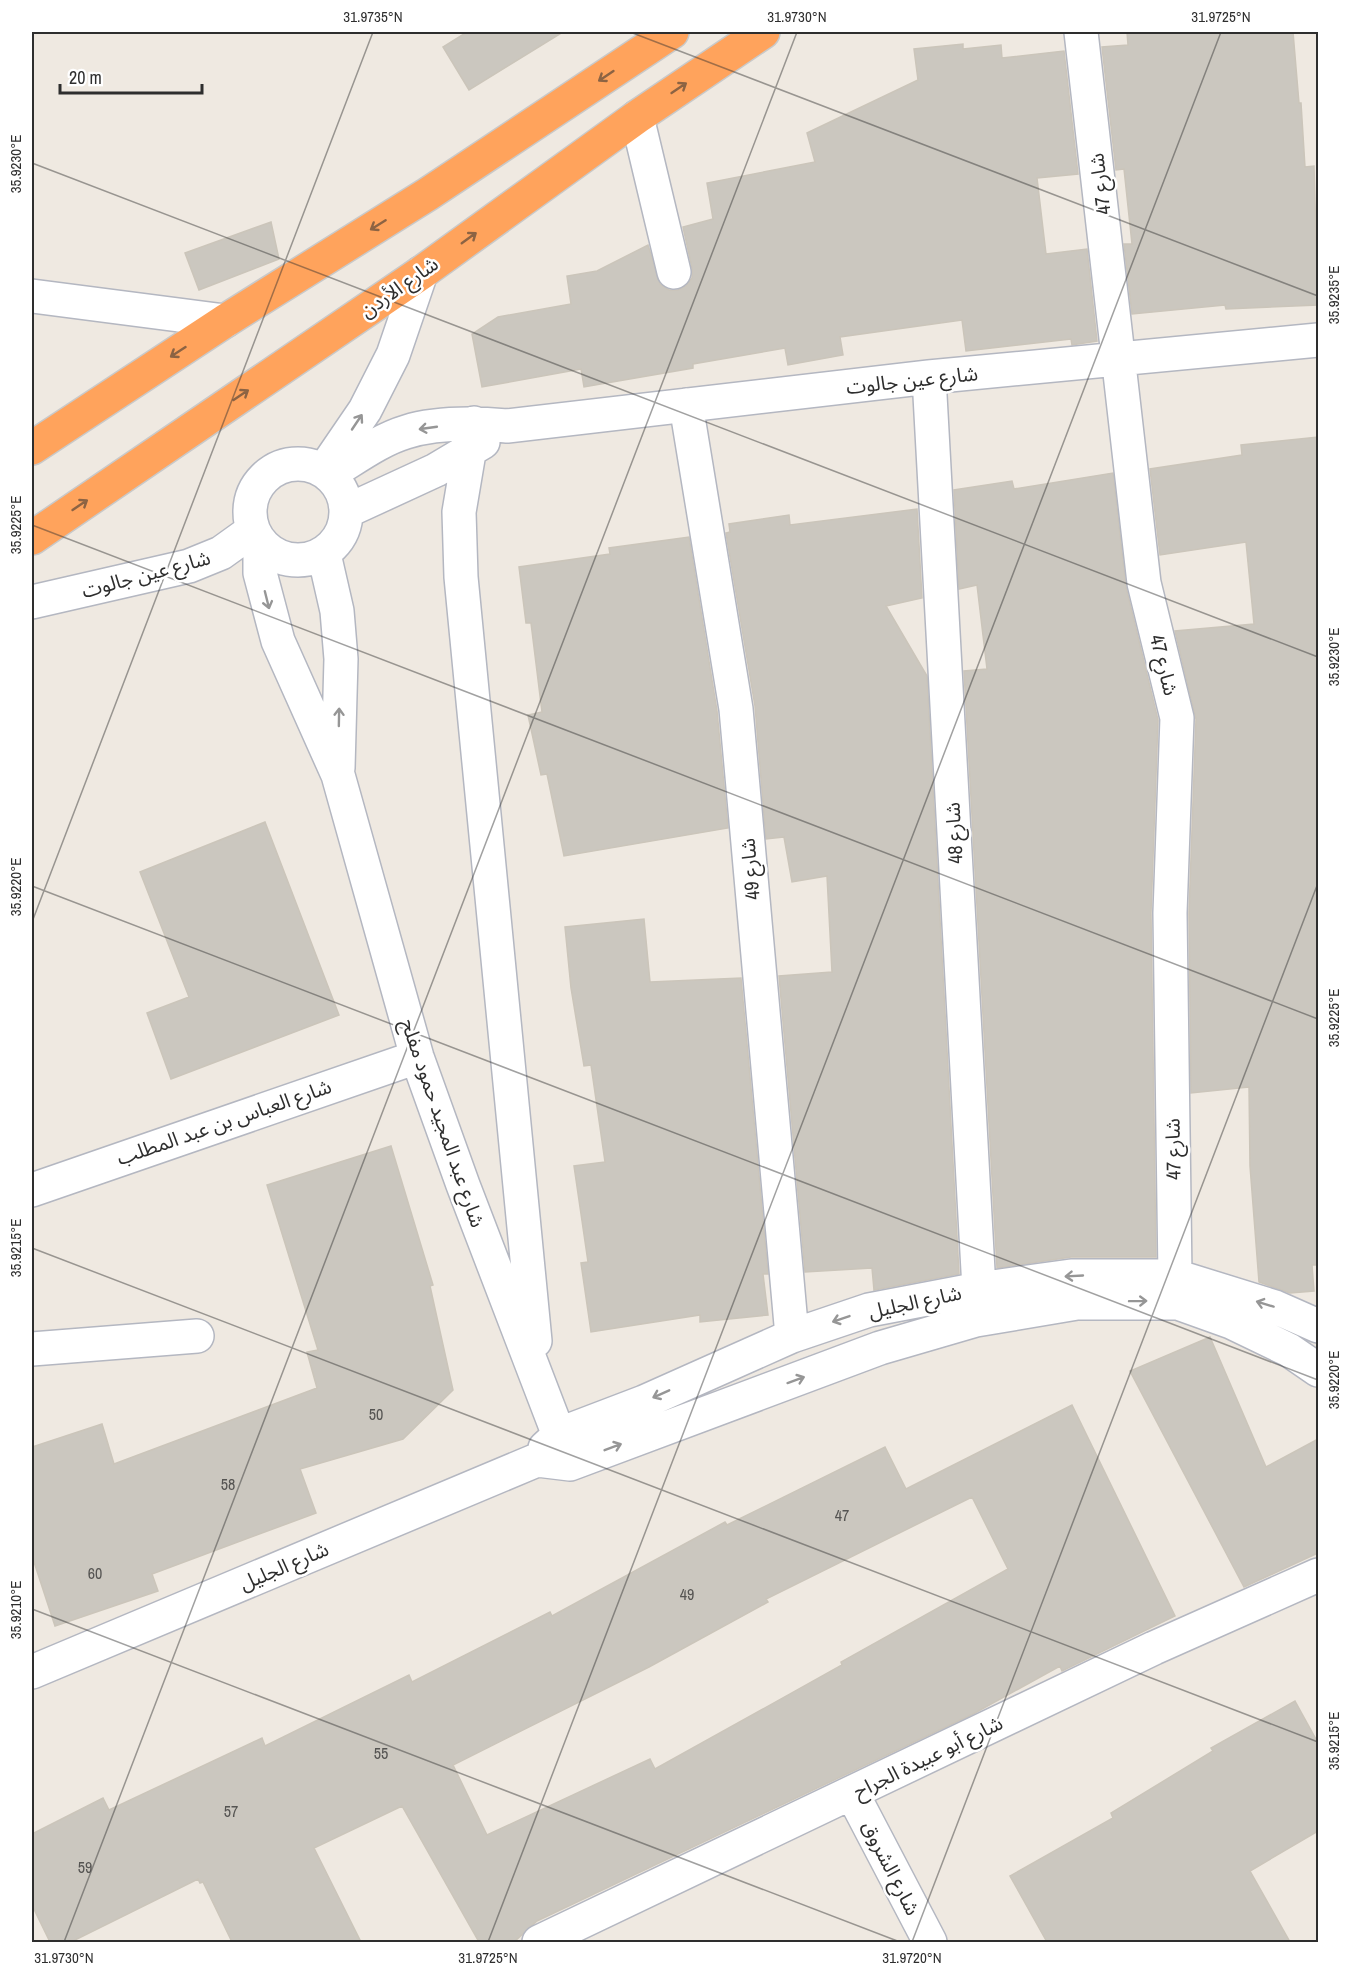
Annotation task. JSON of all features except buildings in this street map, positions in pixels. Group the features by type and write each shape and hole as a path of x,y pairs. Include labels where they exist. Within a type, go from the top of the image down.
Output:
{"highway":[{"path":"32,448 225,321 428,194 672,32"},
{"name":"شارع الأردن","path":"32,538 422,273 636,117 763,32"}],"street":[{"name":"شارع 47","path":"1081,32 1107,245 1117,360 1143,583 1177,718 1170,913 1177,1289"},
{"path":"636,117 674,272"},
{"path":"326,472 364,410 393,355 422,273"},
{"path":"32,296 225,321"},
{"name":"شارع عين جالوت","path":"347,511 472,437 507,426 929,377 1318,340"},
{"name":"شارع 48","path":"929,377 979,1289"},
{"name":"شارع 49","path":"686,405 736,709 792,1336"},
{"name":"شارع عين جالوت","path":"326,472 406,432 472,437"},
{"path":"472,437 459,512 461,577 540,1385"},
{"path":"290,464 307,464 326,472 345,497 347,511 344,528 336,543 324,554 307,560 289,560 273,554 256,536 249,513 252,496 261,481 274,470 290,464"},
{"name":"شارع عين جالوت","path":"32,602 189,566 221,554 256,536"},
{"name":"شارع عبد المجيد حمود مفلح","path":"256,536 260,573 278,641 338,775 417,1057 565,1449"},
{"name":"شارع عبد المجيد حمود مفلح","path":"324,554 337,611 341,659 338,775"},
{"name":"شارع العباس بن عبد المطلب","path":"32,1190 417,1057"},
{"name":"شارع الجليل","path":"565,1449 644,1402 792,1336 869,1310 979,1289 1071,1276 1177,1289 1275,1307 1318,1326"},
{"name":"شارع الجليل","path":"32,1672 565,1449 880,1348 976,1320 1177,1289 1231,1322 1289,1350 1318,1370"},
{"path":"32,1349 196,1336"},
{"name":"شارع أبو عبيدة الجراح","path":"539,1942 1154,1648 1318,1575"},
{"name":"شارع الشروق","path":"852,1793 930,1942"}]}
